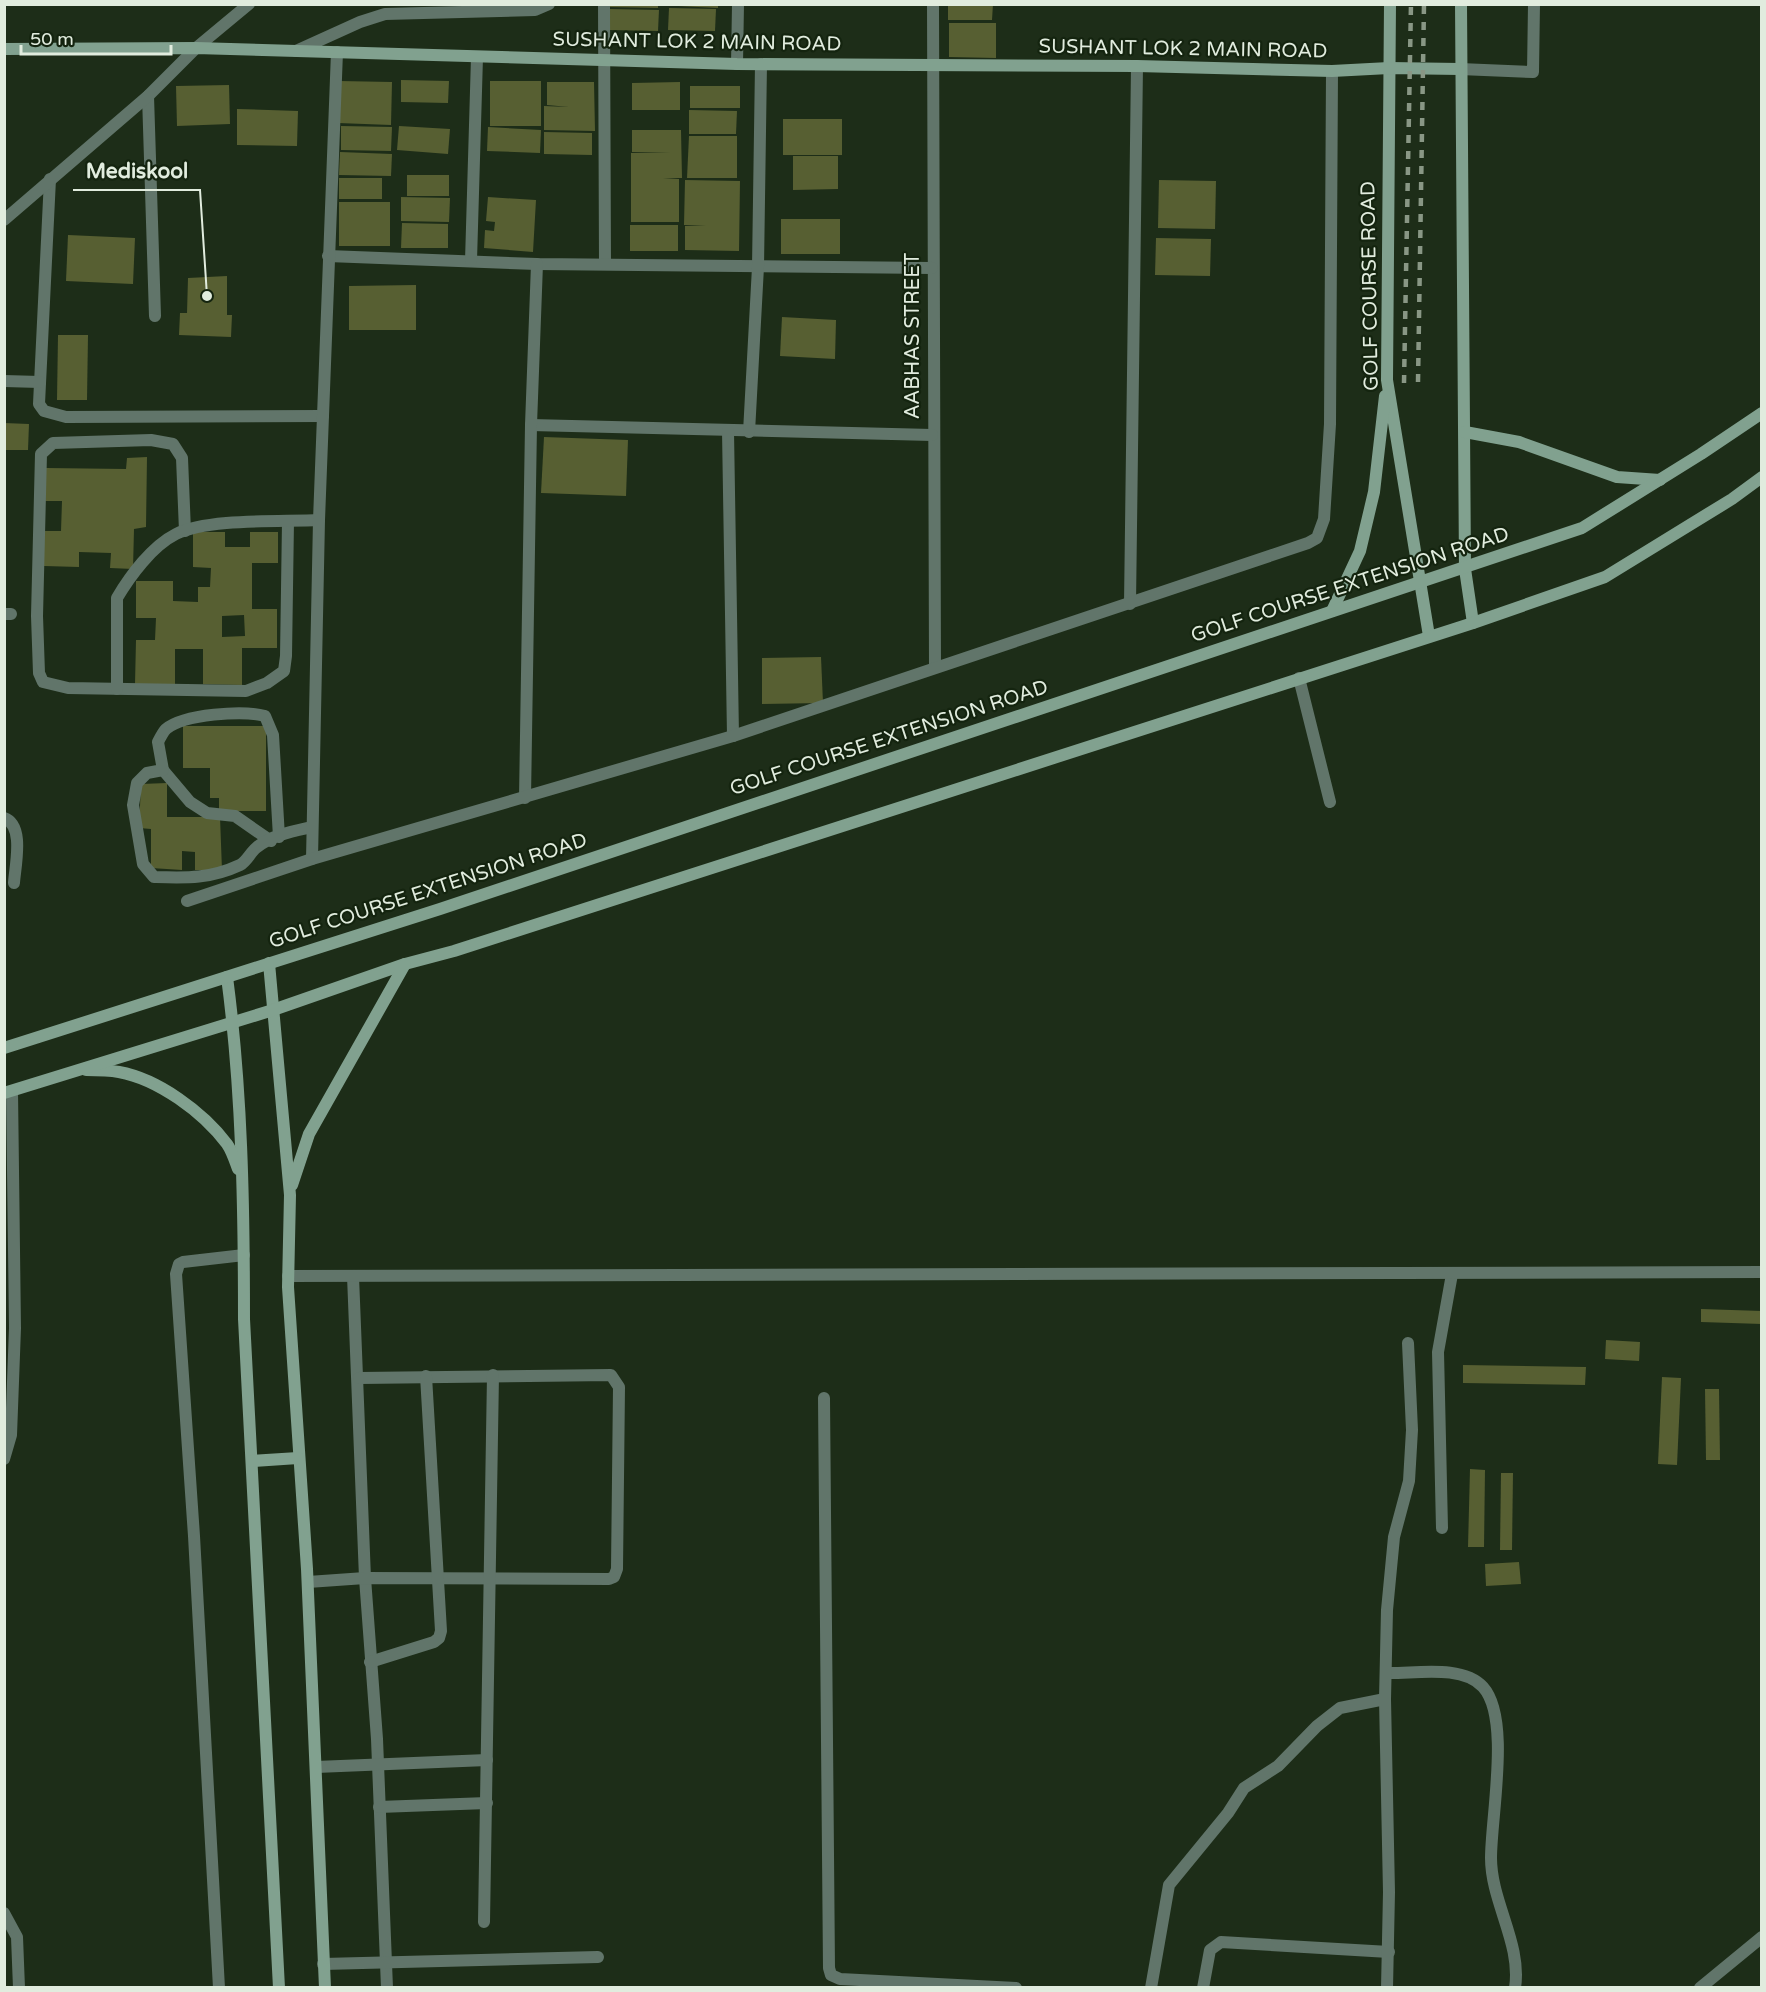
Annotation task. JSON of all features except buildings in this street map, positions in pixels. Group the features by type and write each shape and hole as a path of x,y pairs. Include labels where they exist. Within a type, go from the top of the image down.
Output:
{"main road":[{"name":"GOLF COURSE ROAD","path":"1390,4 1387,380 1422,581 1428,636"},
{"path":"1461,4 1465,569 1473,623"},
{"name":"SUSHANT LOK 2 MAIN ROAD","path":"4,49 195,48 737,64 1137,66 1332,71 1389,68 1460,69"},
{"path":"1332,611 1360,550 1374,492 1387,380"},
{"name":"GOLF COURSE EXTENSION ROAD","path":"4,1048 227,977 1422,581 1465,569 1582,528 1661,480 1761,413"},
{"path":"1465,432 1519,442 1617,477 1661,480"},
{"path":"8,1092 273,1010 405,964 466,948 1473,623 1605,577 1732,499 1761,477"},
{"path":"269,963 290,1195 288,1276 298,1458 308,1582 325,1988"},
{"path":"290,1195 309,1134 405,964"},
{"path":"227,977 233,1021 242,1179 244,1319 279,1988"},
{"path":"80,1069 120,1072 146,1081 180,1101 207,1122 228,1146 242,1179"},
{"path":"252,1461 298,1458"}],"street":[{"path":"4,220 148,96 195,48 249,4"},
{"path":"295,51 360,22 385,14 535,10 549,4"},
{"path":"604,4 605,264"},
{"path":"737,64 738,4"},
{"name":"AABHAS STREET","path":"933,4 932,435 935,667"},
{"path":"1460,69 1533,72 1534,4"},
{"path":"312,859 322,416 337,52"},
{"path":"471,261 477,57"},
{"path":"749,432 758,267 761,64"},
{"path":"1130,604 1137,66"},
{"path":"187,901 312,859 733,736 1308,543 1321,530 1330,412 1332,71"},
{"path":"148,96 155,316"},
{"path":"50,179 39,404 44,411 66,417 322,416"},
{"path":"328,256 537,264 932,268"},
{"path":"525,798 531,425 537,264"},
{"path":"4,381 40,382"},
{"path":"531,425 932,435"},
{"path":"728,431 733,736"},
{"path":"185,531 182,458 173,444 151,440 54,443 41,454 39,673 43,682 51,685 117,689 246,691 267,683 284,671 288,521"},
{"path":"117,689 117,598 124,586 161,544 197,527 319,520"},
{"path":"1299,678 1330,802"},
{"path":"250,712 265,716 273,735 275,839 235,816 207,813 190,802 163,770 158,742 165,730 186,719 250,712"},
{"path":"163,770 147,773 137,783 133,806 143,864 154,877 203,879 243,864 257,847 289,831 312,827"},
{"path":"4,818 10,820 16,828 14,883"},
{"path":"4,1459 11,1435 15,1328 8,1092"},
{"path":"219,1988 194,1536 176,1274 179,1264 183,1262 244,1255"},
{"path":"288,1276 1761,1272"},
{"path":"1442,1528 1438,1352 1452,1274"},
{"path":"353,1276 359,1378 365,1578 378,1764 387,1988"},
{"path":"1387,1988 1389,1952 1385,1699 1392,1551 1409,1481 1412,1430 1408,1343"},
{"path":"484,1922 492,1580 493,1375"},
{"path":"308,1582 365,1578 609,1580 614,1577 617,1569 619,1387 611,1375 359,1378"},
{"path":"370,1662 439,1638 438,1579 426,1376"},
{"path":"824,1398 829,1968 831,1975 840,1979 1016,1988"},
{"path":"1386,1673 1466,1676 1485,1689 1493,1703 1498,1736 1491,1861 1496,1893 1514,1954 1515,1988"},
{"path":"1150,1988 1169,1885 1228,1813 1244,1788 1278,1766 1317,1725 1340,1708 1385,1699"},
{"path":"315,1767 488,1760"},
{"path":"379,1808 488,1803"},
{"path":"4,1913 17,1937 19,1988"},
{"path":"1700,1988 1761,1937"},
{"path":"1203,1988 1210,1950 1221,1942 1389,1952"},
{"path":"323,1964 598,1957"}],"railway":[{"path":"1404,383 1411,4"},
{"path":"1418,382 1424,4"}],"place":[{"name":"Mediskool","path":"207,296"}]}
